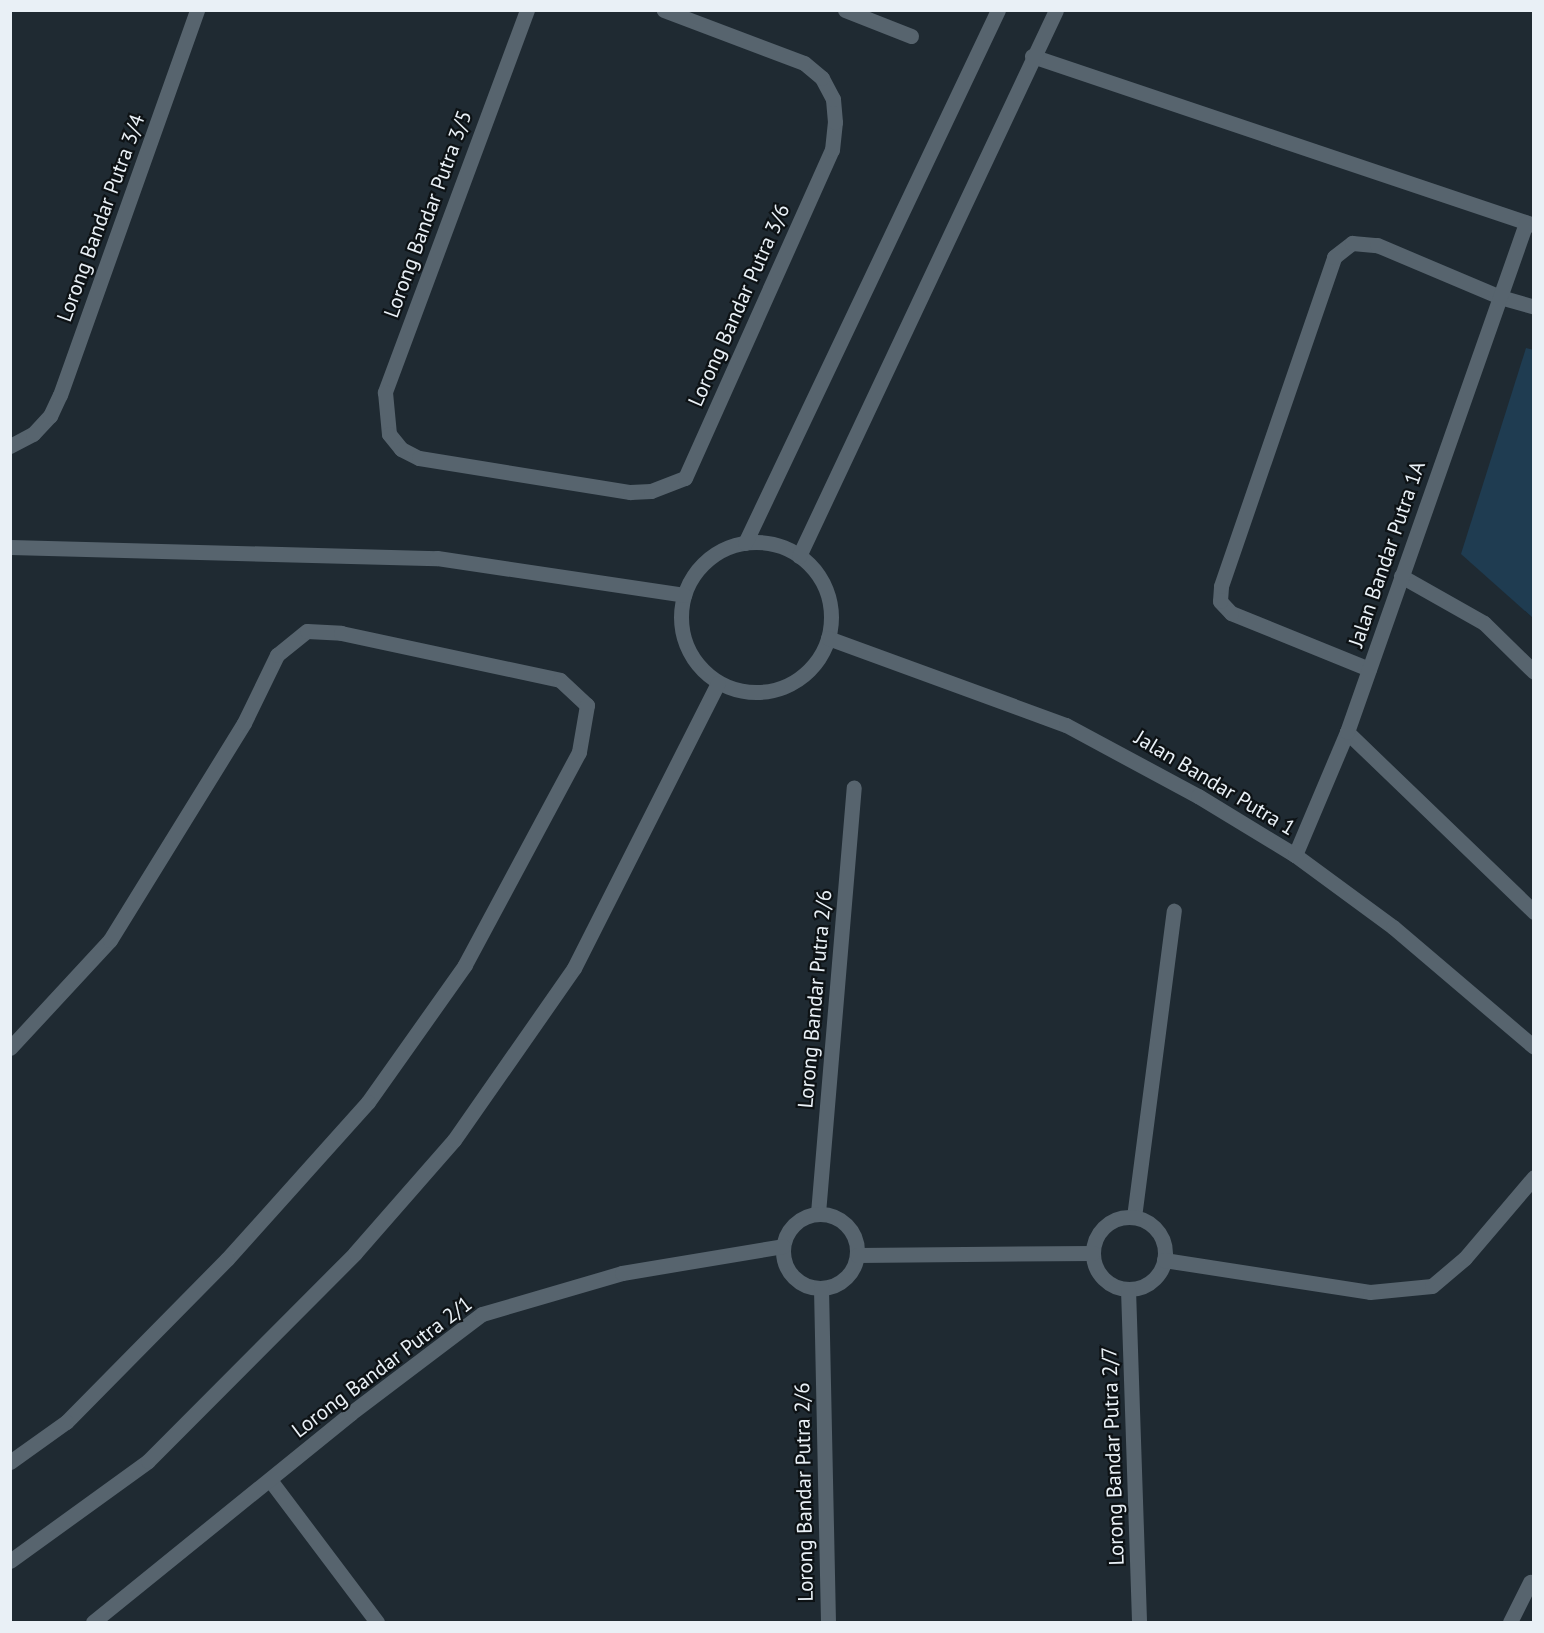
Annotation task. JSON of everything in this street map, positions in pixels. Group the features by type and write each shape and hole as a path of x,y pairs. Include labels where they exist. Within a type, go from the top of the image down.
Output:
{"street":[{"name":"Lorong Bandar Putra 3/4","path":"10,446 33,434 50,416 60,395 197,10"},
{"name":"Lorong Bandar Putra 3/5","path":"526,10 385,392 389,434 401,449 419,458 630,492 651,491 685,478"},
{"name":"Lorong Bandar Putra 3/6","path":"664,10 804,63 822,78 833,99 832,150 685,478"},
{"path":"845,10 911,36"},
{"path":"745,543 998,10"},
{"path":"799,556 1032,56 1056,10"},
{"path":"1032,56 1530,224"},
{"name":"Jalan Bandar Putra 1A","path":"1295,855 1347,732 1500,297 1530,224"},
{"path":"1369,669 1231,613 1220,601 1221,586 1334,256 1352,243 1377,244 1500,297 1533,307"},
{"path":"745,543 782,546 799,556 816,572 826,592 831,615 828,638 818,658 803,676 784,687 762,692 739,691 718,682 699,667 686,645 681,620 684,595 693,576 707,560 724,548 745,543"},
{"path":"10,548 437,558 684,595"},
{"path":"1401,576 1484,623 1533,672"},
{"path":"10,1048 110,940 244,723 277,655 307,631 341,633 560,680 587,705 579,752 465,965 368,1102 227,1259 74,1414 10,1462"},
{"name":"Jalan Bandar Putra 1","path":"828,638 1066,725 1123,753 1295,855 1393,927 1533,1047"},
{"path":"10,1561 148,1461 355,1253 454,1140 574,968 718,682"},
{"path":"1347,732 1533,912"},
{"name":"Lorong Bandar Putra 2/6","path":"818,1213 854,788"},
{"path":"1134,1217 1174,911"},
{"path":"1164,1260 1370,1292 1432,1286 1465,1258 1533,1177"},
{"path":"818,1213 828,1214 847,1225 857,1255 841,1282 821,1288 802,1283 788,1271 783,1246 796,1221 818,1213"},
{"path":"1134,1217 1155,1227 1165,1249 1164,1260 1151,1281 1128,1289 1117,1287 1100,1274 1093,1253 1101,1230 1110,1221 1134,1217"},
{"name":"Lorong Bandar Putra 2/1","path":"93,1623 270,1480 482,1314 622,1273 783,1246"},
{"path":"857,1255 1093,1253"},
{"name":"Lorong Bandar Putra 2/6","path":"821,1288 828,1623"},
{"name":"Lorong Bandar Putra 2/7","path":"1128,1289 1139,1623"},
{"path":"270,1480 377,1623"},
{"path":"1510,1623 1530,1582"}],"building":[{"path":"1526,348 1534,350 1534,619 1461,554"}]}
